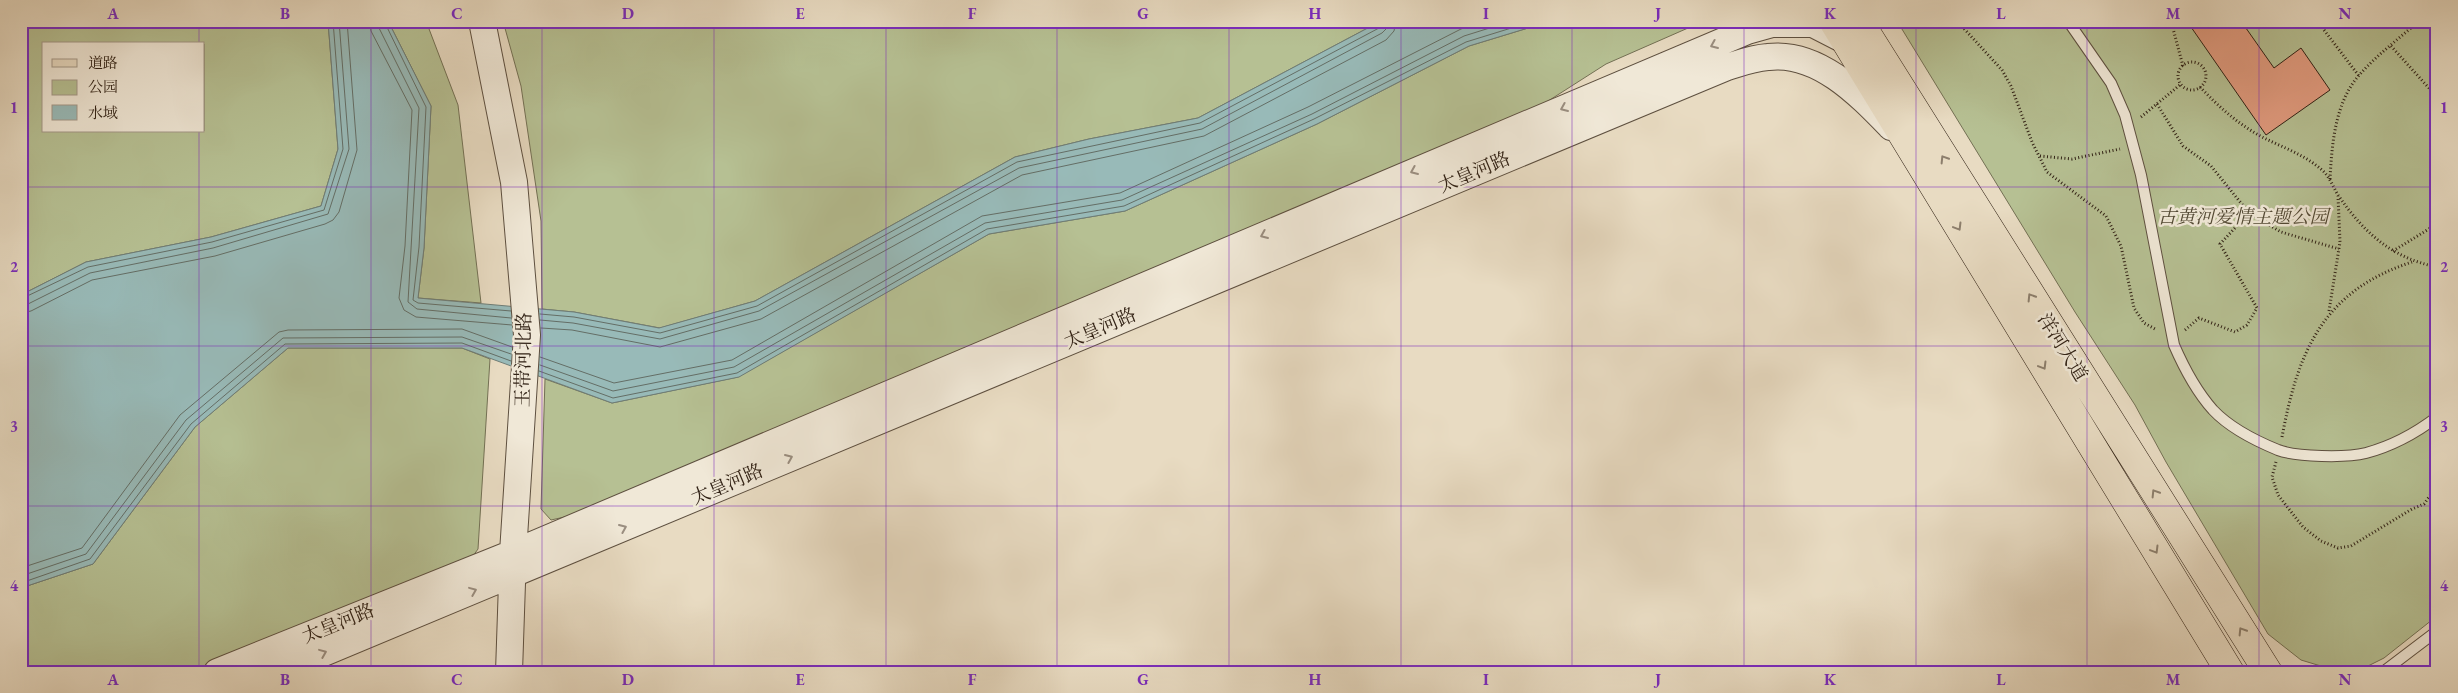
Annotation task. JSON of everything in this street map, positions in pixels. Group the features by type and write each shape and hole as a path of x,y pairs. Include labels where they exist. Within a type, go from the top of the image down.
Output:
{"main road":[{"name":"洋河大道","path":"1834,25 1884,61 2268,672"},
{"name":"洋河大道","path":"1834,25 2230,672"}],"street":[{"name":"玉带河北路","path":"482,21 514,182 527,335 512,564 509,672"},
{"name":"太皇河路","path":"278,672 512,564 1751,26 1772,24 1834,25"},
{"path":"1726,67 1834,25"},
{"name":"太皇河路","path":"217,672 512,564 1726,67 1769,56 1787,57 1813,66 1855,90 1907,144"}],"lane":[{"path":"2068,21 2111,83 2128,126 2174,345 2184,368 2213,410 2226,422 2280,451 2329,455 2364,454 2391,445 2423,428 2437,417"},
{"path":"2383,672 2437,631"}],"path":[{"path":"1957,21 2002,70 2012,86 2047,172 2106,216 2121,246 2134,308 2144,323 2159,331 2172,333"},
{"path":"2171,21 2183,66"},
{"path":"2330,179 2336,124 2344,100 2359,76 2419,21"},
{"path":"2324,30 2359,76"},
{"path":"2392,46 2437,97"},
{"path":"2191,62 2203,67 2205,80 2200,87 2191,90 2181,84 2178,73 2183,66 2191,62"},
{"path":"2128,126 2181,84"},
{"path":"2200,87 2221,109 2241,124 2322,170 2330,179 2338,195 2367,230 2392,251 2412,262 2437,267"},
{"path":"2156,104 2183,146 2211,166 2249,213 2281,232 2339,249"},
{"path":"2039,156 2072,159 2110,153 2133,144"},
{"path":"2338,195 2339,249 2334,292 2329,312 2312,339 2302,361 2287,412 2280,451 2272,477 2278,495 2303,527 2321,541 2338,548 2351,546 2412,508 2424,504 2437,486"},
{"path":"2174,345 2190,325 2199,318 2235,332 2247,325 2257,308 2220,244 2249,213"},
{"path":"2392,251 2437,224"},
{"path":"2329,312 2371,279 2391,269 2412,262"}],"green space":[{"path":"53,21 328,21 338,149 321,206 211,237 86,262 21,295 21,29"},
{"path":"388,21 426,21 458,105 481,303 418,298 424,248 431,106"},
{"path":"503,21 1381,21 1198,118 1089,139 1015,157 755,301 660,328 574,312 542,309 541,221 521,86"},
{"path":"1551,21 1704,21 1606,64 1545,103 569,516 551,520 541,509 545,379 612,403 738,377 989,234 1125,211 1317,124 1469,46"},
{"name":"古黄河爱情主题公园","path":"1897,21 2437,21 2437,616 2384,658 2360,670 2334,670 2301,660 2268,634 2166,462 2135,405 2075,312"},
{"path":"288,348 462,348 490,359 478,549 468,563 200,672 21,672 21,588 93,564 195,427"}],"water":[{"path":"328,21 388,21 431,106 424,248 418,298 574,312 659,328 755,301 1015,157 1089,139 1198,118 1381,21 1551,21 1469,46 1317,124 1125,211 989,234 739,377 612,403 462,348 288,348 195,427 93,564 21,588 21,295 86,262 211,237 321,206 338,149"}],"building":[{"path":"2200,21 2241,21 2274,68 2301,48 2330,90 2266,135 2191,27"}]}
